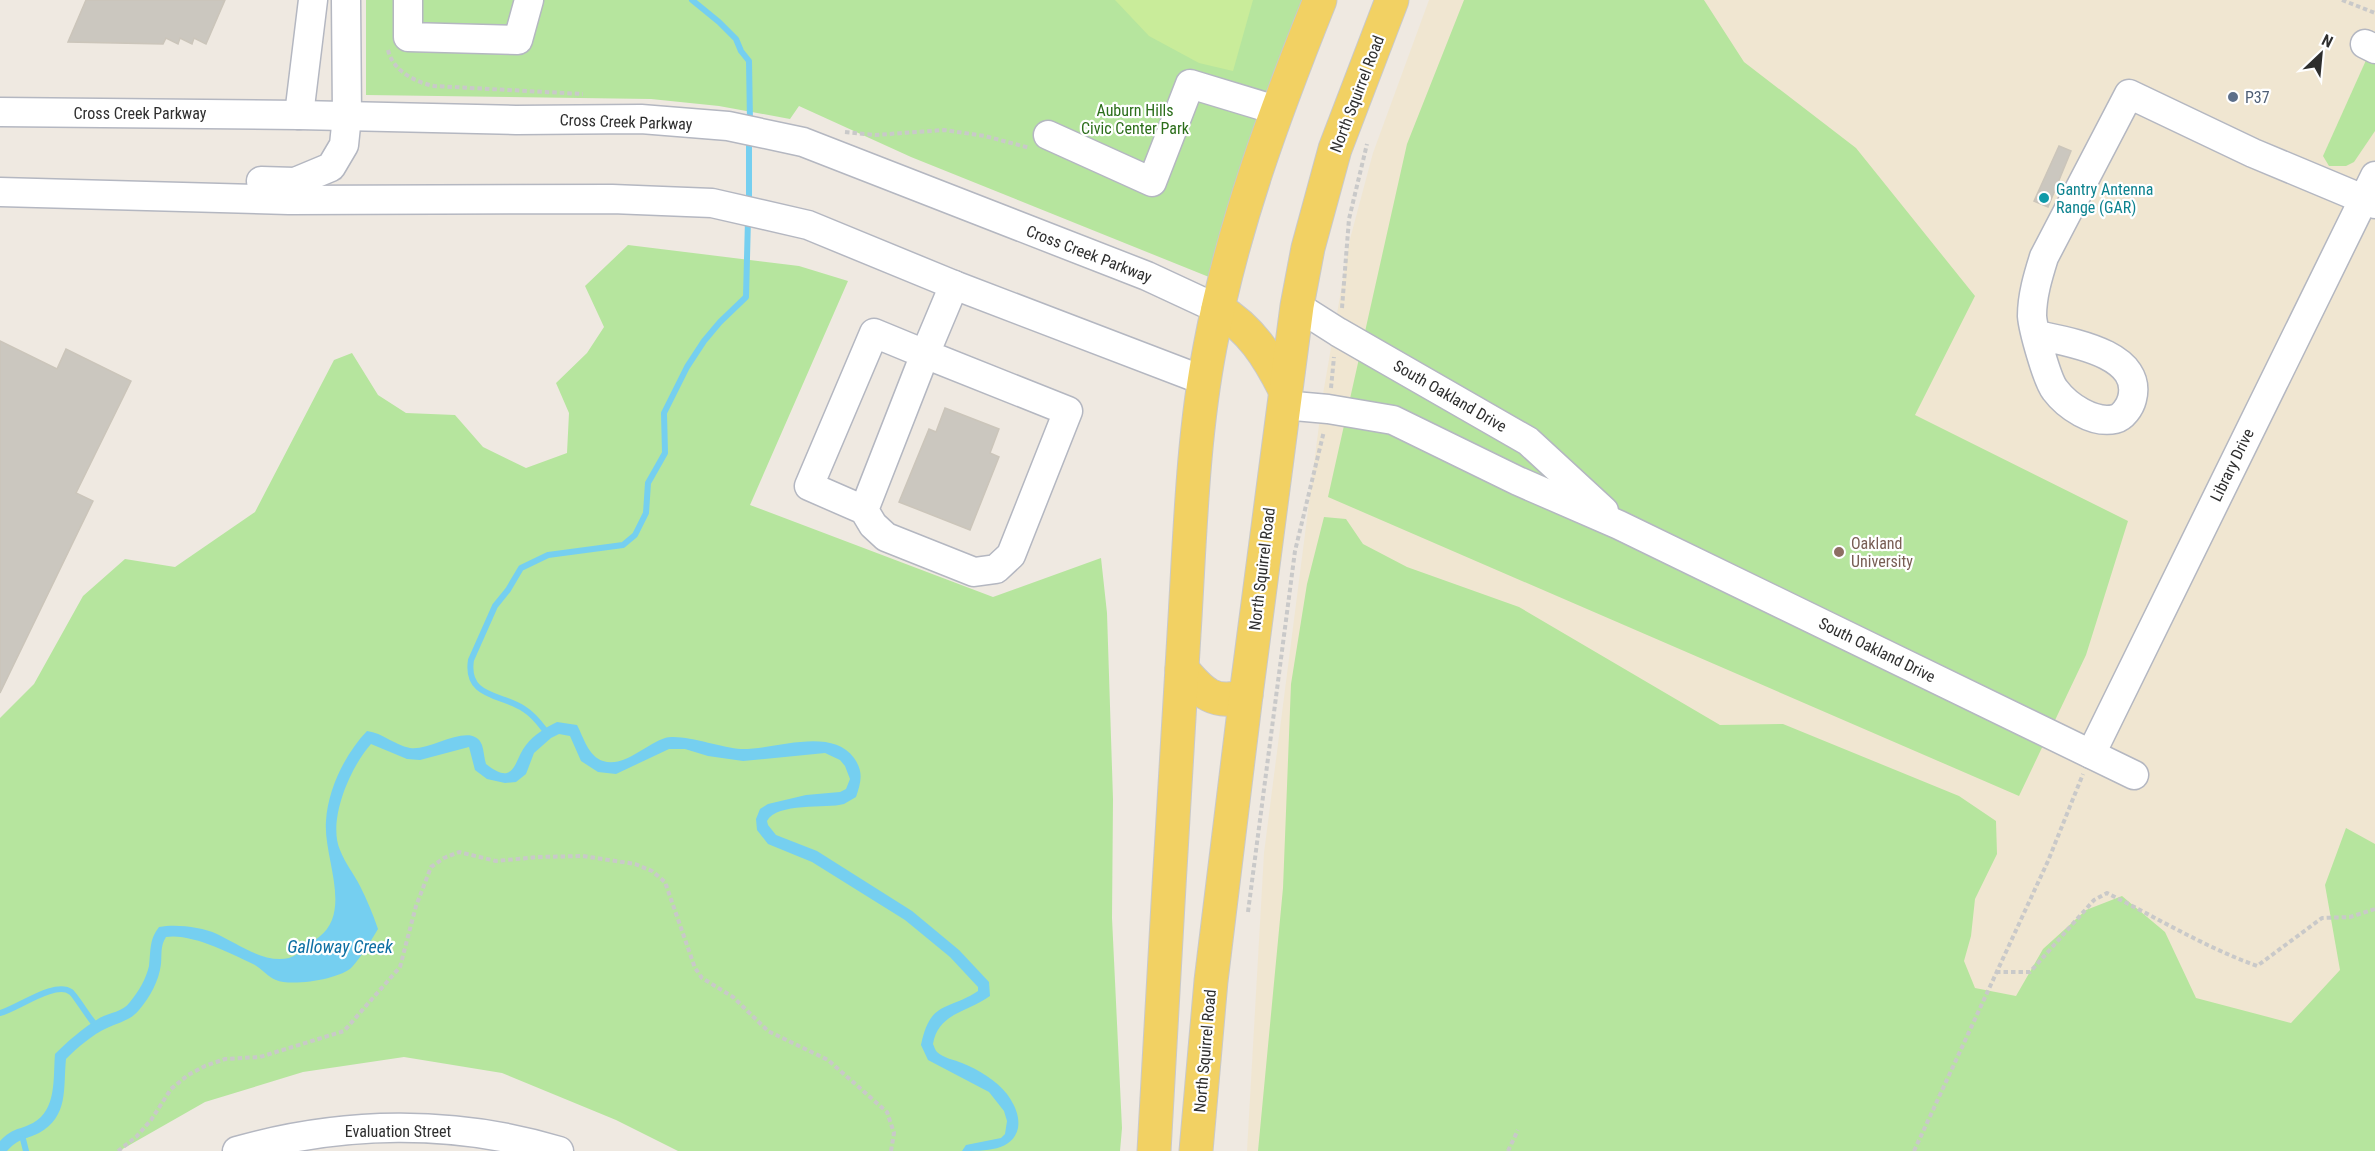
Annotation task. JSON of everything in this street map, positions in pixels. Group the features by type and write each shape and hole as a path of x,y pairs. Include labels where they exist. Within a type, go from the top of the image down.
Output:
{"main road":[{"path":"1154,1151 1182,669 1197,448 1204,381 1218,309 1241,213 1276,110 1320,0"},
{"name":"North Squirrel Road","path":"1196,1151 1211,981 1297,306 1325,182 1352,103 1392,0"},
{"path":"1218,309 1241,325 1253,337 1274,367 1284,397"},
{"path":"1182,669 1204,693 1215,698 1226,700 1246,695"}],"street":[{"path":"299,114 313,0"},
{"path":"144,196 169,180 295,182 331,167 344,145 346,0"},
{"path":"408,0 408,38 518,40 529,0"},
{"path":"1048,135 1152,182 1190,84 1276,110"},
{"path":"2037,335 2032,317 2035,286 2044,257 2129,94 2253,153 2371,193"},
{"name":"Cross Creek Parkway","path":"0,112 299,114 516,120 641,119 728,126 804,142 1147,276 1218,309"},
{"path":"0,125 56,113"},
{"path":"0,192 289,200 612,199 712,203 808,225 954,285 1204,381"},
{"name":"Library Drive","path":"2091,754 2371,193"},
{"path":"864,510 954,285"},
{"name":"South Oakland Drive","path":"1297,306 1528,441 1619,525"},
{"path":"874,333 925,354 1068,411 1011,555 996,569 974,572 886,537 873,525 864,510 809,486 874,333"},
{"name":"South Oakland Drive","path":"1284,397 1328,409 1393,420 1518,481 1619,525 2134,775"},
{"name":"Evaluation Street","path":"237,1151 273,1141 319,1133 362,1128 408,1127 497,1136 559,1151"}],"path":[{"path":"2342,0 2375,13"},
{"path":"1342,312 1349,219 1367,143"},
{"path":"1330,397 1334,355"},
{"path":"1248,914 1295,551 1326,422"},
{"path":"1914,1151 2048,861 2091,754"},
{"path":"118,1151 136,1137 151,1120 171,1089 188,1075 225,1059 260,1057 344,1031 400,967 416,906 431,867 459,852 496,861 583,856 635,864 652,871 664,882 695,968 702,978 733,997 768,1031 788,1043 828,1060 887,1112 894,1133 891,1151"},
{"path":"1996,972 2030,972 2094,900 2107,893 2178,928 2222,953 2257,966 2322,918 2350,917 2375,909"},
{"path":"1508,1151 1518,1130"}],"shaded area":[{"name":"Oakland University","path":"1429,0 2375,0 2375,1151 1247,1151 1264,853 1323,394 1350,239 1373,153"}],"green space":[{"name":"Auburn Hills Civic Center Park","path":"366,0 1309,0 1209,277 911,157 799,106 790,119 719,106 651,99 366,95"},
{"path":"1115,0 1253,0 1233,71 1199,63 1149,36"},
{"path":"1464,0 1704,0 1744,62 1856,148 1975,296 1915,415 2128,521 2086,655 2019,796 1328,497 1407,144"},
{"path":"2375,55 2375,131 2354,162 2346,166 2329,166 2323,156 2367,58"},
{"path":"628,245 799,266 848,281 750,505 993,597 1101,558 1107,613 1113,799 1112,918 1122,1128 1120,1151 678,1151 616,1120 502,1073 404,1057 303,1072 205,1102 119,1151 0,1151 0,718 34,684 83,596 125,559 175,567 255,512 334,360 352,353 378,395 406,413 455,415 483,447 526,468 567,453 569,413 556,383 587,353 604,327 585,286"},
{"path":"1324,517 1346,519 1363,544 1407,567 1519,607 1720,725 1783,724 1959,796 1996,821 1997,854 1975,899 1971,936 1964,961 1975,988 2016,996 2043,949 2086,910 2122,896 2165,932 2196,998 2291,1023 2340,970 2325,885 2346,828 2375,844 2375,1151 1258,1151 1283,888 1291,684 1307,584"}],"water":[{"name":"Galloway Creek","path":"557,722 577,725 594,755 598,759 611,762 627,758 658,741 672,737 741,749 817,741 844,748 854,758 859,768 860,782 856,797 844,804 781,811 772,815 767,821 768,825 776,835 817,851 912,911 959,950 989,982 990,996 947,1019 936,1034 933,1044 940,1054 981,1072 998,1084 1007,1094 1018,1119 1015,1136 997,1148 962,1151 966,1145 1001,1138 1005,1134 1007,1121 1004,1111 989,1092 928,1060 921,1045 929,1020 935,1013 978,991 978,987 950,957 905,920 812,862 768,844 757,830 756,819 760,809 768,804 806,795 840,792 846,789 850,779 840,760 825,753 743,761 708,756 685,749 669,749 616,774 598,772 581,761 570,736 559,734 534,753 526,774 516,782 505,783 487,779 475,770 469,747 420,760 407,759 371,744 349,779 339,809 337,824 340,850 363,891 378,929 352,967 338,975 316,981 283,982 273,979 253,964 210,945 187,938 166,937 156,983 136,1014 96,1034 66,1059 63,1101 55,1118 39,1133 18,1141 7,1151 0,1151 0,1141 12,1131 33,1123 46,1110 52,1093 55,1054 92,1023 127,1006 136,994 148,971 152,941 159,927 181,926 204,930 261,956 280,959 297,954 329,926 334,913 335,898 326,835 327,809 334,785 345,761 367,731 410,748 428,746 469,735 477,738 482,745 486,764 503,773 513,769 522,751 533,738"}],"building":[{"path":"86,0 225,0 206,44 194,38 192,44 180,38 178,44 166,38 163,44 68,42"},
{"path":"2059,146 2071,151 2048,207 2034,201"},
{"path":"0,341 57,369 66,349 131,381 76,493 93,501 0,693"},
{"path":"945,408 999,429 990,453 999,457 970,530 899,502 929,429 936,432"}],"waterway":[{"path":"692,0 736,39 741,51 749,61 750,122"},
{"path":"749,138 749,203"},
{"path":"544,729 524,709 479,688 471,672 471,660 495,606 521,568 548,555 623,545 635,535 646,513 648,483 665,453 664,413 687,367 704,341 746,297 748,219"},
{"path":"0,1013 46,992 64,989 73,994 93,1022"},
{"path":"23,1139 26,1151"}],"place":[{"name":"P37","path":"2233,97"},
{"name":"Gantry Antenna Range (GAR)","path":"2044,198"},
{"name":"Oakland University","path":"1839,552"}]}
